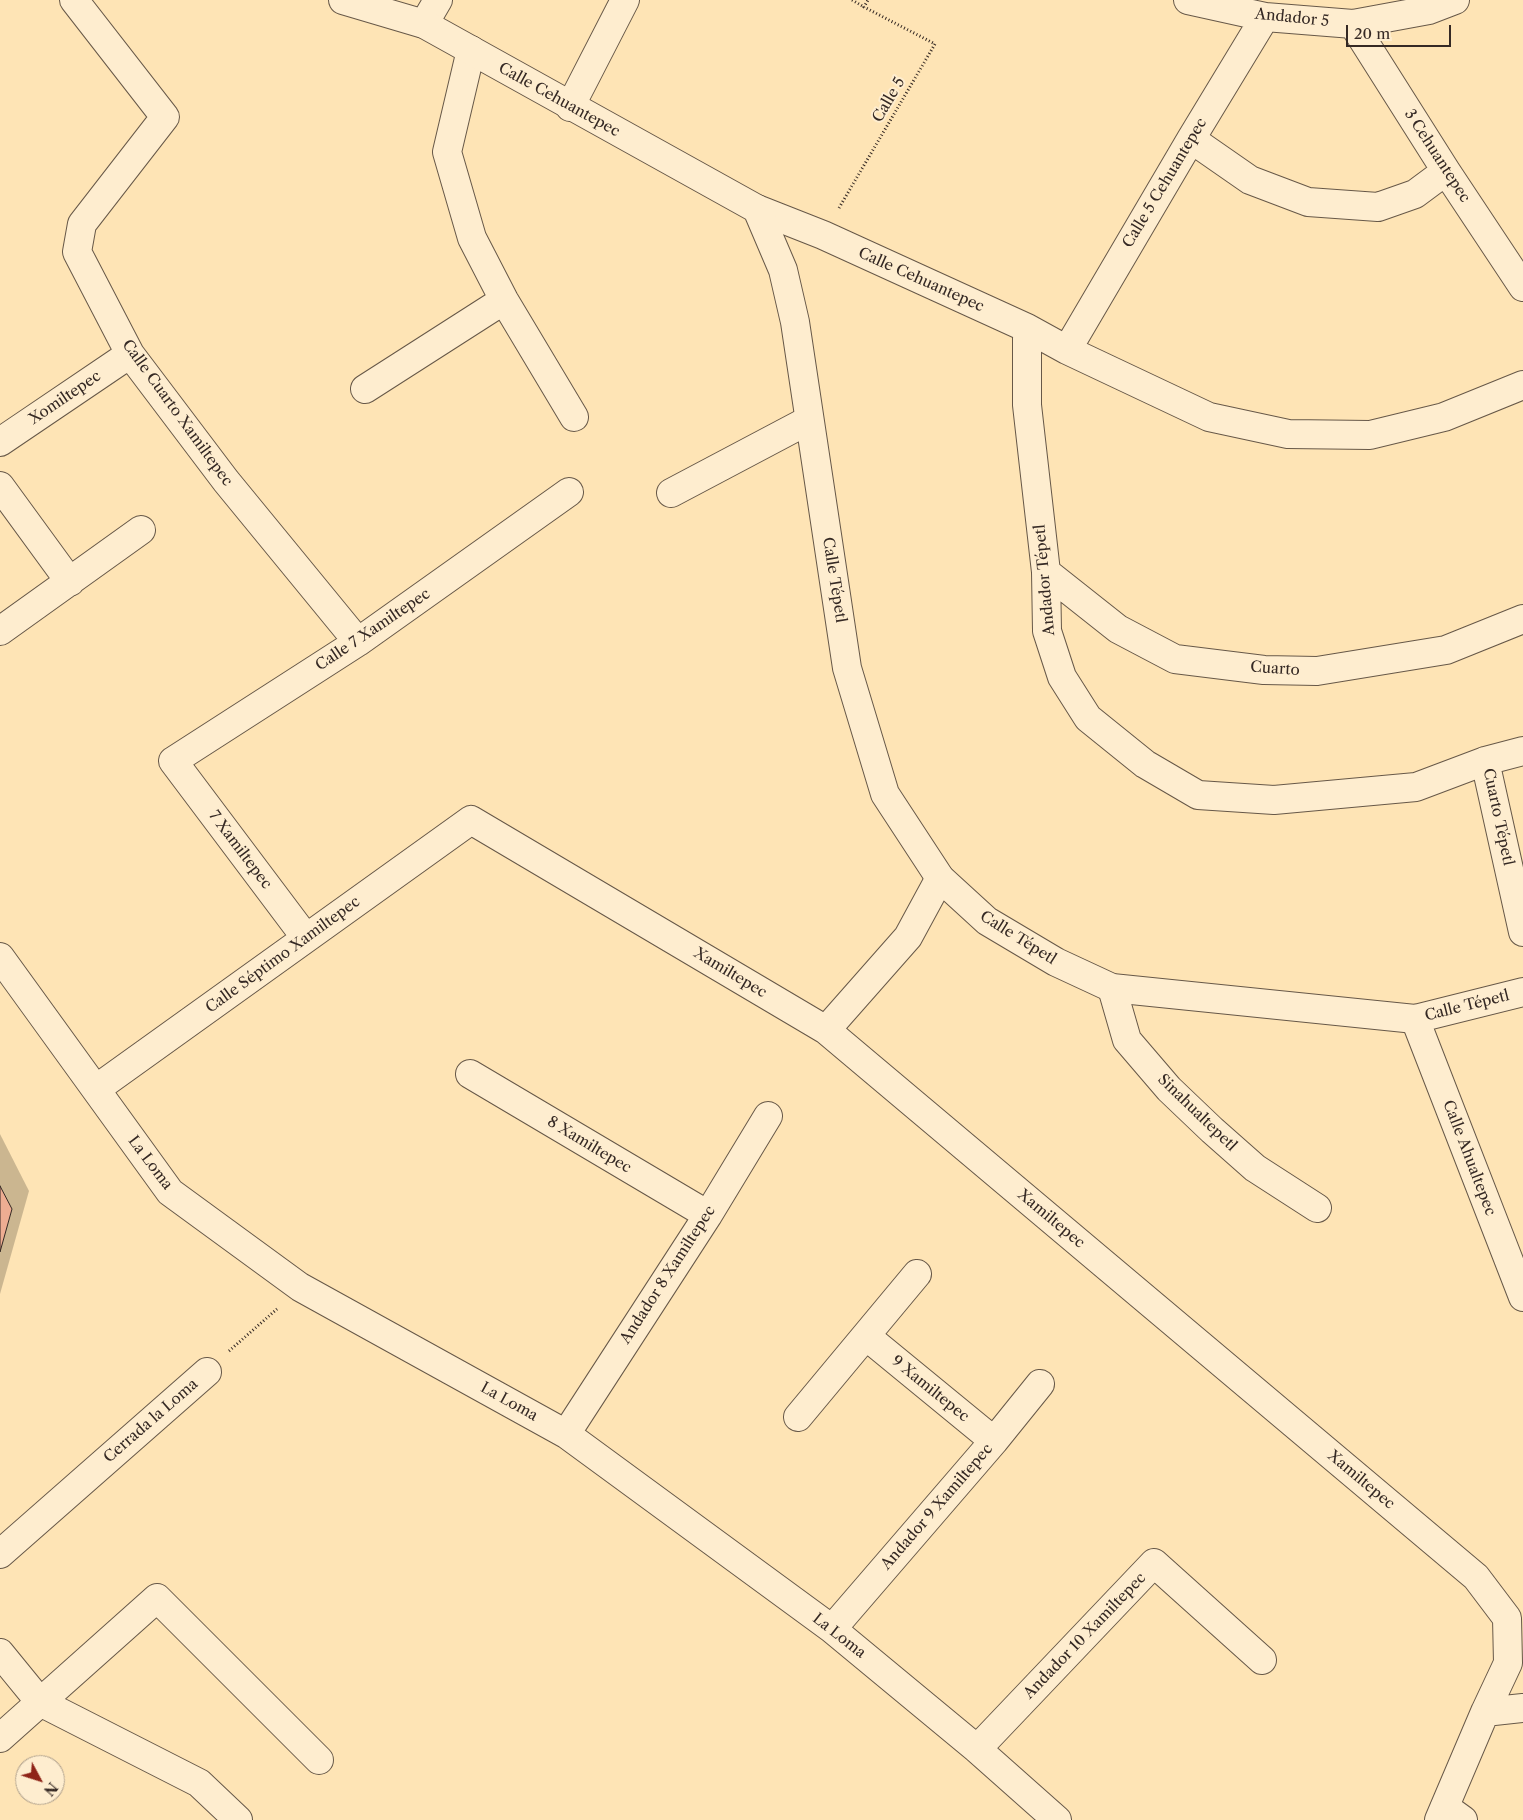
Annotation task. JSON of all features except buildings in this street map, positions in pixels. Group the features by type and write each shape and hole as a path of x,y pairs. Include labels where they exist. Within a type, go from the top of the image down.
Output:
{"street":[{"name":"Calle Cuarto Xamiltepec","path":"74,0 165,117 82,224 77,252 130,354 226,481 358,642"},
{"name":"Calle Cehuantepec","path":"344,0 424,24 570,107 757,209 823,235 1027,328 1067,350 1209,417 1288,434 1370,435 1444,417 1523,385"},
{"path":"424,24 438,0"},
{"path":"570,107 625,0"},
{"name":"Andador 5","path":"1188,0 1265,17 1353,24 1429,10 1456,0"},
{"name":"Calle 5 Cehuantepec","path":"1067,350 1265,17"},
{"name":"3 Cehuantepec","path":"1353,24 1523,287"},
{"path":"471,50 447,152 472,238 504,300 574,417"},
{"path":"1191,139 1250,180 1308,202 1378,207 1415,194 1446,170"},
{"name":"Calle Tépetl","path":"757,209 783,270 795,322 847,668 885,794 940,878 987,921 1056,962 1112,988 1415,1019 1523,992"},
{"path":"365,389 504,300"},
{"name":"Andador Tépetl","path":"1027,328 1027,405 1046,572 1047,631 1062,677 1088,718 1144,764 1198,795 1274,800 1416,787 1485,761 1523,751"},
{"name":"Xomiltepec","path":"0,442 130,354"},
{"path":"672,493 809,420"},
{"path":"0,486 70,582"},
{"name":"Calle 7 Xamiltepec","path":"173,761 358,642 569,492"},
{"path":"0,631 141,530"},
{"name":"Cuarto","path":"1046,572 1118,629 1175,658 1264,670 1317,672 1446,650 1523,619"},
{"name":"7 Xamiltepec","path":"173,761 306,938"},
{"name":"Cuarto Tépetl","path":"1485,761 1523,932"},
{"name":"Calle Séptimo Xamiltepec","path":"96,1089 471,820"},
{"name":"Xamiltepec","path":"471,820 826,1030 1476,1577 1507,1618 1508,1663 1484,1712 1449,1816"},
{"path":"826,1030 908,937 940,878"},
{"name":"La Loma","path":"0,957 170,1192 300,1287 566,1434 832,1629 977,1749 1057,1820"},
{"name":"Sinahualtepetl","path":"1112,988 1127,1040 1169,1089 1255,1168 1317,1208"},
{"name":"Calle Ahualtepec","path":"1415,1019 1523,1297"},
{"name":"8 Xamiltepec","path":"470,1074 708,1215"},
{"name":"Andador 8 Xamiltepec","path":"566,1434 708,1215 768,1116"},
{"path":"798,1417 917,1274"},
{"name":"9 Xamiltepec","path":"866,1336 994,1441"},
{"name":"Cerrada la Loma","path":"0,1554 206,1372"},
{"name":"Andador 9 Xamiltepec","path":"832,1629 994,1441 1040,1384"},
{"name":"Andador 10 Xamiltepec","path":"977,1749 1154,1563 1262,1660"},
{"path":"0,1738 157,1598 319,1760"},
{"path":"0,1653 40,1702 199,1783 238,1820"},
{"path":"1484,1712 1523,1708"}],"path":[{"name":"Calle 5","path":"823,235 935,44 852,0"},
{"path":"864,7 868,0"},
{"name":"Cerrada la Loma","path":"206,1372 300,1287"}]}
